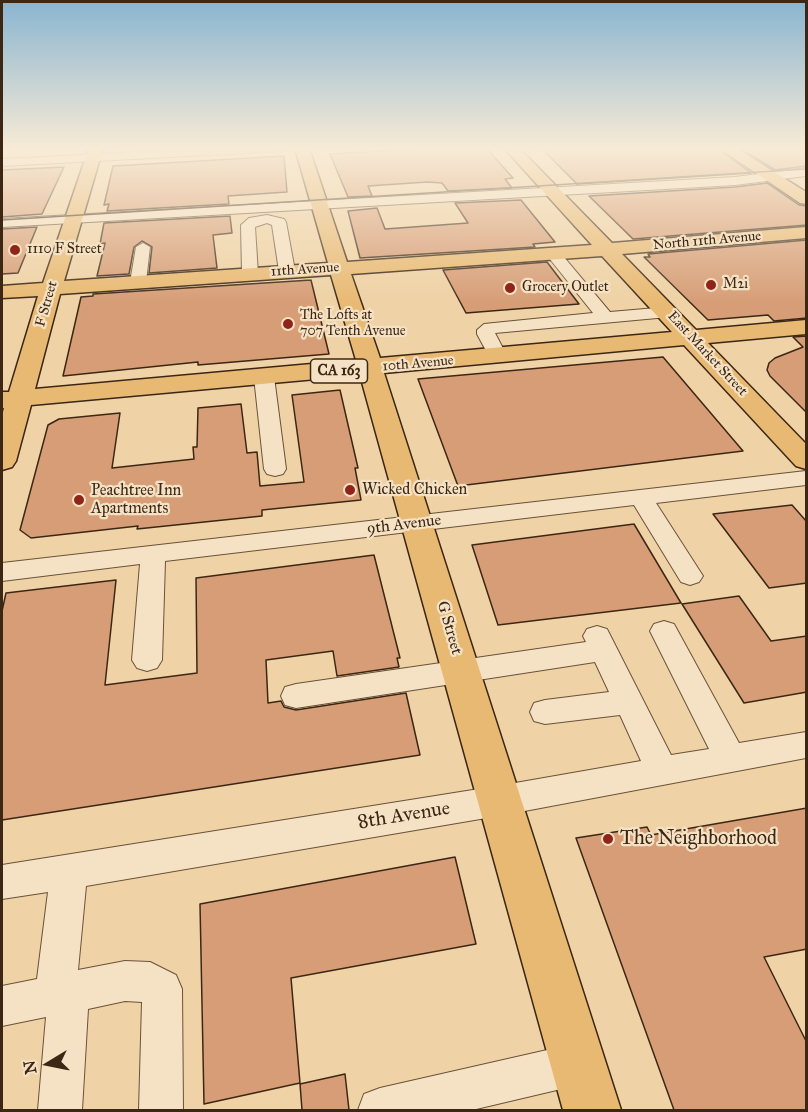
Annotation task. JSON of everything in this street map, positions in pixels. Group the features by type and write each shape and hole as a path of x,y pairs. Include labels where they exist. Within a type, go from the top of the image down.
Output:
{"main road":[{"name":"F Street","path":"2,461 10,400 51,289 79,200"},
{"name":"G Street","path":"317,200 419,523 498,801 592,1110"},
{"name":"East Market Street","path":"568,200 608,249 807,460"},
{"name":"North 11th Avenue","path":"608,249 807,232"},
{"name":"11th Avenue","path":"2,292 608,249"},
{"name":"CA 163","path":"692,337 807,327"},
{"name":"10th Avenue","path":"10,400 692,337"}],"street":[{"path":"2,223 369,200"},
{"path":"250,274 248,225 254,220 267,219 279,222 287,271"},
{"path":"138,282 143,247"},
{"path":"553,253 606,318"},
{"path":"498,356 486,334 486,330 490,328 668,312"},
{"path":"264,377 275,470"},
{"name":"9th Avenue","path":"2,572 807,478"},
{"path":"641,497 690,576"},
{"path":"147,660 153,555"},
{"path":"664,631 731,759"},
{"path":"296,696 461,671 601,643 662,771"},
{"path":"545,712 629,702"},
{"name":"8th Avenue","path":"2,882 498,801 807,745"},
{"path":"60,1110 62,993 69,871"},
{"path":"2,1006 125,981 150,982 162,989 161,1110"},
{"path":"380,1110 578,1064"}],"building":[{"path":"2,200 49,200 42,214 2,217"},
{"path":"105,200 228,200 229,204 107,211 109,204 104,205"},
{"path":"521,200 555,242 533,244 535,247 360,258 348,211 377,208 385,229 468,223 455,203"},
{"path":"593,200 792,200 799,205 807,206 807,225 633,239"},
{"path":"230,216 232,233 213,235 217,268 149,273 152,247 142,241 134,247 129,274 97,276 105,243 100,244 104,223"},
{"name":"1110 F Street","path":"37,227 18,273 2,274 2,229"},
{"path":"807,240 807,318 774,321 768,315 708,320 644,257 650,257 648,254"},
{"name":"Grocery Outlet","path":"547,262 579,304 466,313 443,270"},
{"path":"311,280 329,354 198,365 198,362 63,376 81,297 93,296 93,294"},
{"path":"807,336 807,413 770,376 767,370 769,363 775,358 803,347 793,337"},
{"path":"663,357 743,451 458,486 418,379"},
{"path":"340,390 358,468 355,468 361,500 262,510 262,516 137,529 138,526 31,538 20,530 48,425 59,419 120,413 112,468 194,459 193,447 197,447 198,408 241,404 247,453 257,452 260,486 304,482 292,395"},
{"path":"792,505 807,522 807,583 769,588 713,514"},
{"path":"634,524 681,603 498,625 472,545"},
{"path":"374,555 400,658 397,658 399,667 337,676 333,651 266,660 268,703 281,701 284,707 296,710 406,693 420,755 2,820 2,611 6,593 116,580 105,685 197,673 196,578"},
{"path":"739,596 771,641 807,636 807,692 744,703 682,604"},
{"path":"807,808 807,949 764,957 807,1043 807,1110 674,1110 576,838 647,827 651,835"},
{"path":"455,857 476,944 291,978 300,1083 204,1104 200,904"},
{"path":"345,1074 349,1110 302,1110 300,1084"}],"tram line":[{"path":"2,220 319,200"}],"place":[{"name":"1110 F Street","path":"15,250"},
{"name":"M2i","path":"711,285"},
{"name":"Grocery Outlet","path":"510,288"},
{"name":"The Lofts at 707 Tenth Avenue","path":"288,324"},
{"name":"Wicked Chicken","path":"350,490"},
{"name":"Peachtree Inn Apartments","path":"79,500"},
{"name":"The Neighborhood","path":"608,839"}]}
